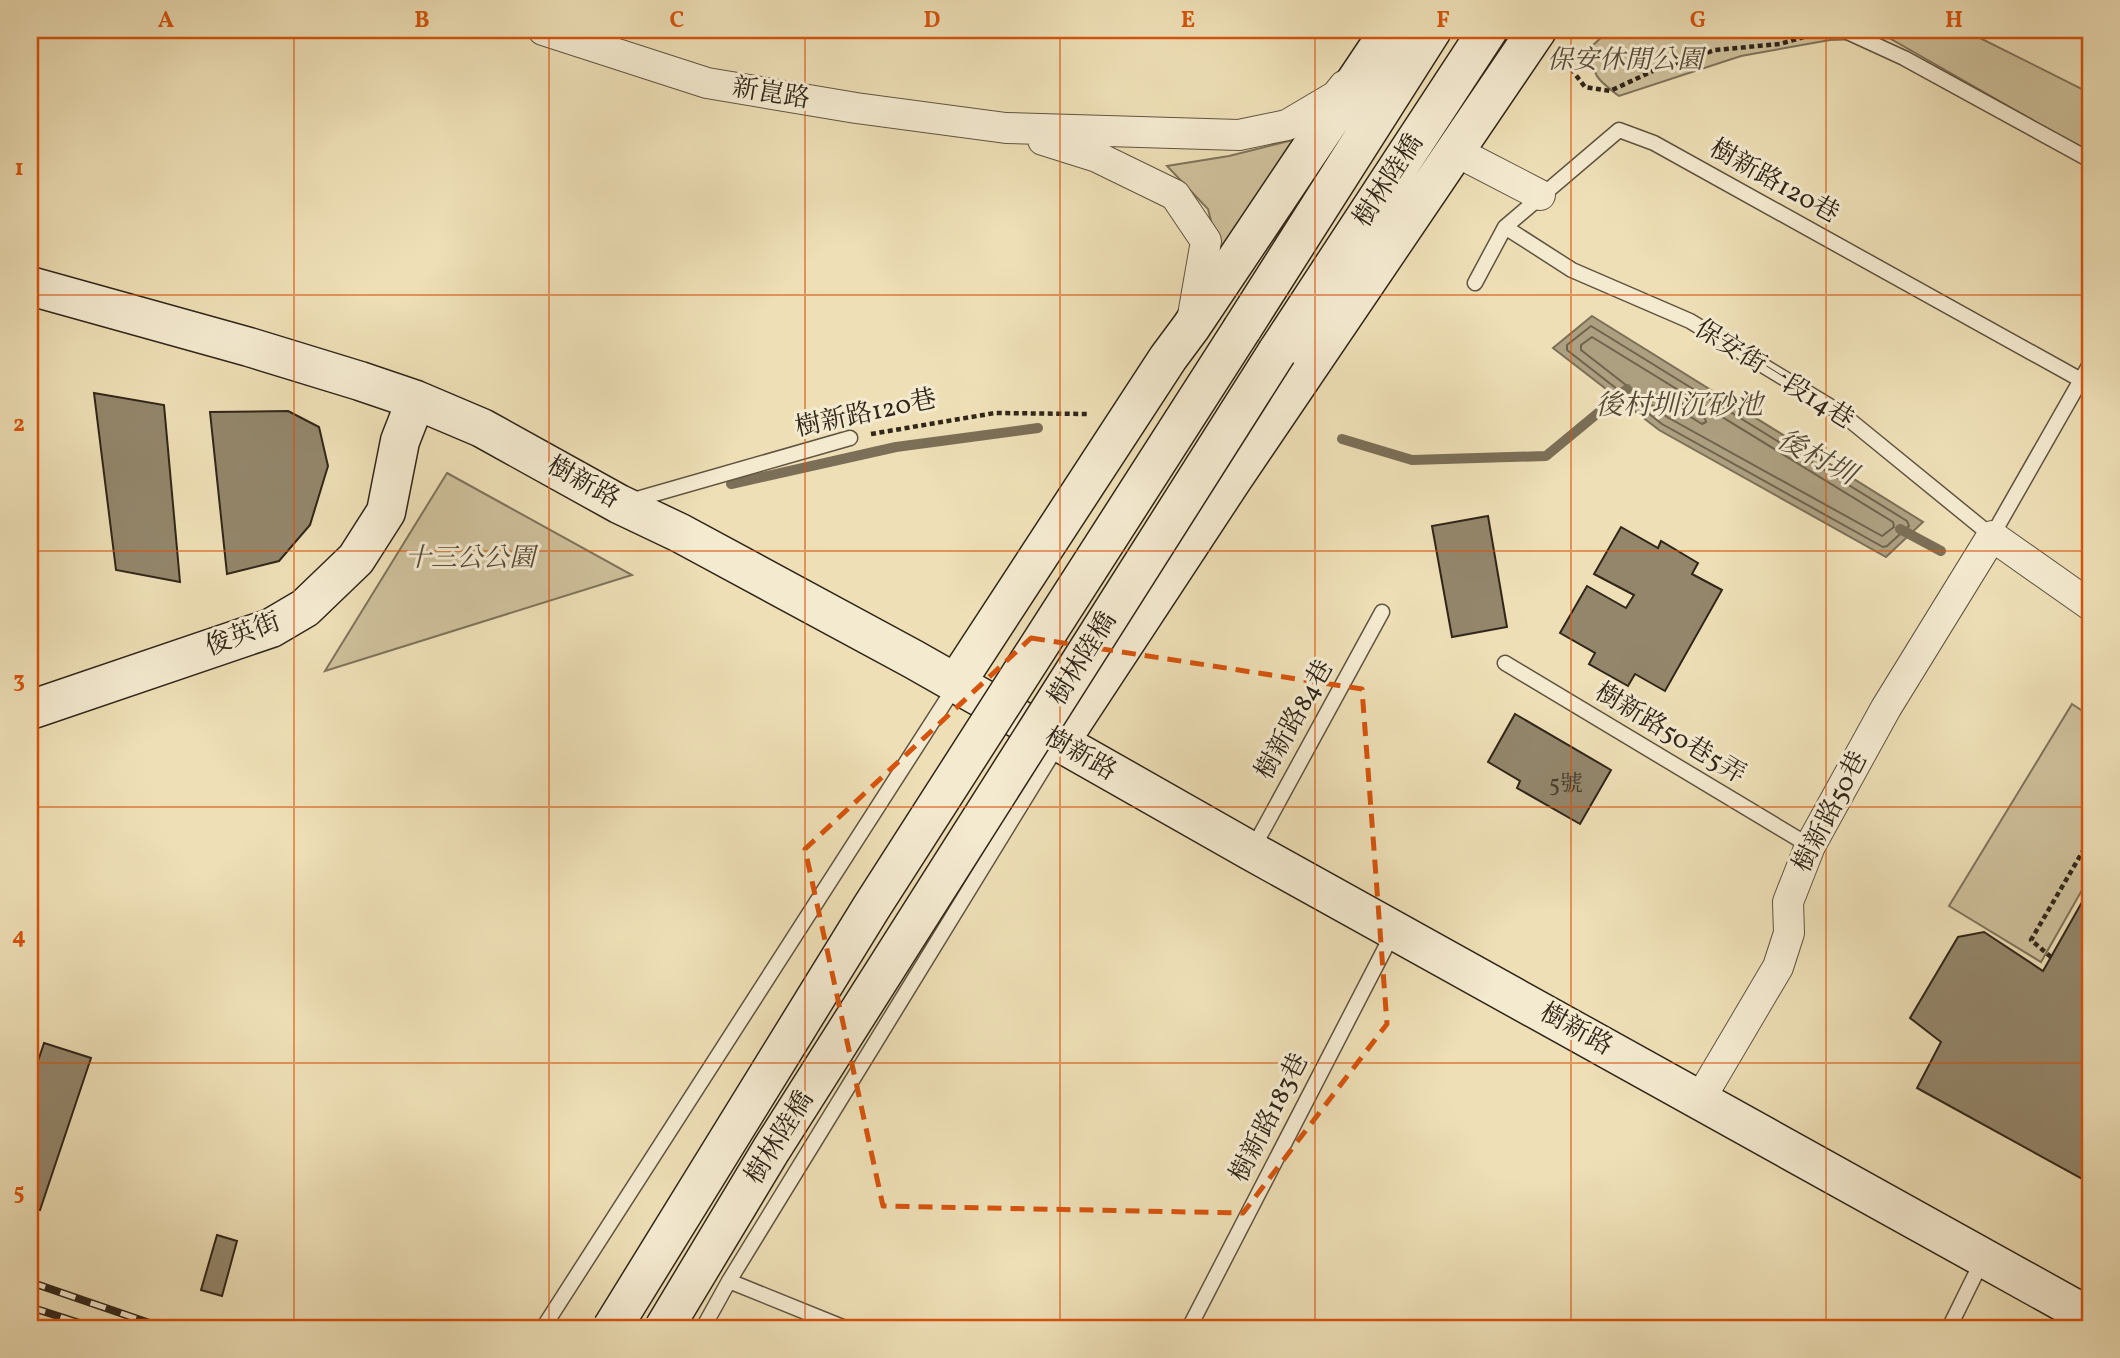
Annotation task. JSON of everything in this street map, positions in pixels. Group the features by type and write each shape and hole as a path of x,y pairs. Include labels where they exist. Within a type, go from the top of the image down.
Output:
{"main road":[{"name":"樹林陸橋","path":"612,1328 872,908 1432,30"},
{"name":"樹林陸橋","path":"664,1328 771,1150 1278,352 1488,30"},
{"path":"1059,743 1232,480 1537,30"},
{"path":"956,683 1130,414 1385,36"},
{"name":"樹新路","path":"30,286 249,347 416,400 482,428 956,683 1394,931 2090,1317"},
{"name":"俊英街","path":"30,710 271,628 305,608 356,559 386,512 400,441 416,400"}],"street":[{"name":"新崑路","path":"543,30 707,83 856,108 1006,128 1239,135 1287,125 1336,96 1385,36"},
{"name":"新崑路","path":"1006,128 1097,157 1175,195 1206,242 1191,327"},
{"path":"1455,151 1540,195"},
{"name":"保安街一段14巷","path":"1992,536 2090,605"},
{"name":"樹新路50巷","path":"1700,1100 1778,967 1789,933 1788,902 1810,846 1886,708 1992,536"}],"lane":[{"path":"1843,30 1904,58 2090,160"},
{"name":"樹新路120巷","path":"1475,283 1505,227 1619,130 1666,149 2086,383"},
{"name":"保安街一段14巷","path":"1505,227 1572,270 1690,321 1841,413 1992,536"},
{"path":"1992,536 2086,383 2090,364"},
{"name":"樹新路120巷","path":"619,504 850,438"},
{"name":"樹新路84巷","path":"1251,851 1382,612"},
{"name":"樹新路50巷5弄","path":"1506,663 1810,846"},
{"path":"544,1328 956,683"},
{"path":"703,1328 729,1281 1059,743"},
{"name":"樹新路183巷","path":"1189,1328 1394,931"},
{"path":"1949,1328 1983,1259"},
{"path":"729,1281 845,1328"}],"path":[{"path":"1566,62 1585,87 1610,92 1655,70 1715,50 1780,44 1828,30"},
{"name":"樹新路120巷","path":"850,438 995,413 1130,414"},
{"path":"2051,957 2031,940 2090,839"}],"highlighted area":[{"path":"1031,638 1362,689 1387,1024 1243,1213 883,1206 805,849"}],"green space":[{"name":"保安休閒公園","path":"1613,30 1964,30 2090,93 2090,153 1889,38 1830,40 1741,56 1619,96 1597,76 1591,47"},
{"path":"1313,135 1221,259 1208,209 1167,166 1229,156"},
{"name":"十三公公園","path":"447,473 632,575 325,671"},
{"path":"2072,704 2090,716 2090,876 2041,962 1949,906"}],"water":[{"name":"後村圳沉砂池","path":"1592,316 1923,522 1886,557 1659,430 1553,348"}],"building":[{"path":"94,393 164,405 180,582 116,570"},
{"path":"288,411 319,427 328,466 310,525 279,561 227,574 210,412"},
{"path":"1488,516 1507,627 1452,637 1432,526"},
{"path":"1621,527 1658,548 1661,541 1698,563 1692,574 1722,590 1665,691 1635,674 1628,686 1589,664 1595,653 1560,633 1587,586 1626,608 1634,595 1594,574"},
{"path":"1515,714 1611,770 1580,824 1517,788 1520,781 1488,762"},
{"path":"2090,888 2090,1170 2084,1180 1917,1088 1941,1042 1910,1018 1958,937 1984,932 2043,971"},
{"path":"44,1043 91,1058 40,1210 30,1207 30,1085"},
{"path":"217,1235 237,1241 222,1296 201,1290"}],"waterway":[{"path":"1342,439 1412,460 1546,456 1627,389"},
{"path":"731,484 896,447 1038,428"},
{"name":"後村圳","path":"1900,529 1941,551"}],"railway":[{"path":"30,1282 164,1328"},
{"path":"30,1307 95,1328"}]}
